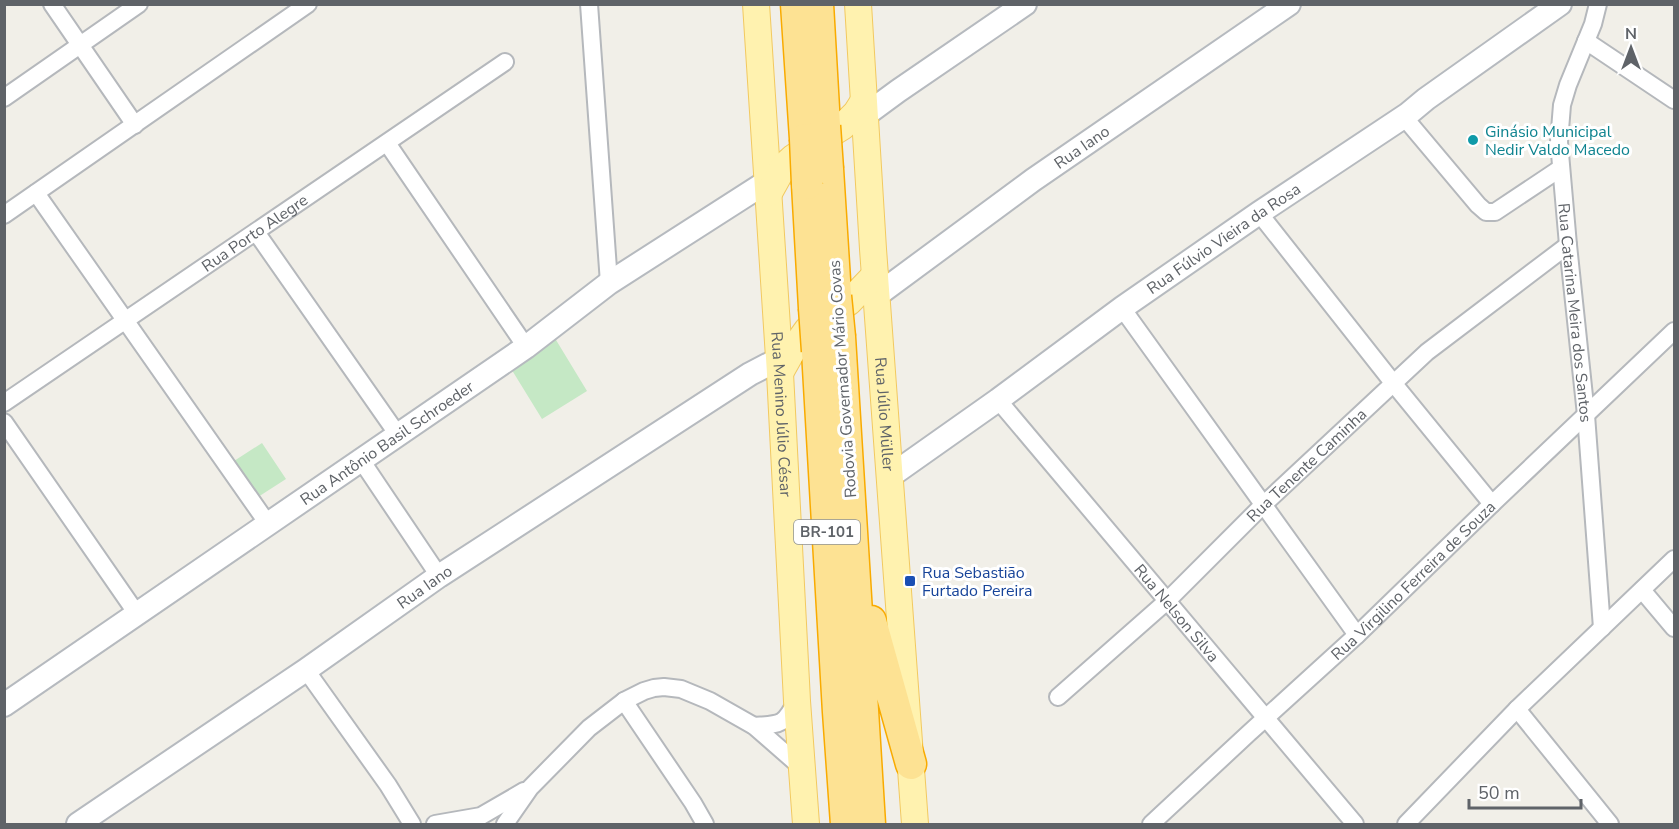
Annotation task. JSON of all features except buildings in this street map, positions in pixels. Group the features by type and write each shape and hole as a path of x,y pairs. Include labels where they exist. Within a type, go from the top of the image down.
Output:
{"highway":[{"name":"Rodovia Governador Mário Covas","path":"796,4 837,129"},
{"name":"Rodovia Governador Mário Covas","path":"818,4 837,129 818,177 827,321 838,712 846,825"},
{"name":"Rodovia Governador Mário Covas","path":"827,321 854,560 870,825"},
{"path":"854,560 910,764"}],"main road":[{"name":"Rua Menino Júlio César","path":"756,4 780,366 797,701 806,825"},
{"name":"Rua Júlio Müller","path":"858,4 837,129 876,294 915,825"},
{"path":"766,149 784,158 837,129"},
{"name":"Rua Antônio Basil Schroeder","path":"768,187 784,166 837,129"},
{"name":"Rua Iano","path":"780,366 794,348 827,321 876,294"},
{"path":"777,322 791,330 827,321"}],"street":[{"path":"52,4 135,125"},
{"path":"4,98 139,4"},
{"path":"4,215 308,4"},
{"path":"589,4 609,283"},
{"name":"Rua Antônio Basil Schroeder","path":"837,129 898,91 1025,4"},
{"name":"Rua Iano","path":"876,294 1033,180 1289,4"},
{"name":"Rua Fúlvio Vieira da Rosa","path":"889,477 1122,308 1259,213 1404,117 1560,4"},
{"name":"Rua Catarina Meira dos Santos","path":"1598,4 1562,105 1559,142 1586,415 1602,628"},
{"path":"1586,40 1674,100"},
{"name":"Rua Porto Alegre","path":"4,404 505,62"},
{"path":"1404,117 1478,206 1486,212 1495,212 1561,168"},
{"path":"387,143 526,347"},
{"name":"Rua Antônio Basil Schroeder","path":"7,698 137,614 399,435 526,347 609,283 768,187"},
{"path":"36,193 268,524"},
{"path":"1259,213 1491,504"},
{"path":"256,232 399,435"},
{"name":"Rua Tenente Caminha","path":"1058,698 1167,601 1263,506 1426,352 1568,246"},
{"path":"1122,308 1357,635"},
{"name":"Rua Virgilino Ferreira de Souza","path":"1151,825 1357,635 1491,504 1674,331"},
{"name":"Rua Iano","path":"78,825 306,670 439,576 750,374 780,366"},
{"name":"Rua Nelson Silva","path":"998,400 1355,825"},
{"path":"4,422 137,614"},
{"path":"361,460 439,576"},
{"path":"1406,825 1517,709 1674,559"},
{"path":"1642,590 1674,628"},
{"path":"306,670 388,785 412,825"},
{"path":"505,825 530,788 589,728 624,701 644,690 654,688 681,688 710,701 754,726 801,767"},
{"path":"624,701 693,803 705,825"},
{"path":"754,726 778,724 789,716 797,701"},
{"path":"1517,709 1610,825"},
{"path":"435,825 481,816 530,788"}],"green space":[{"path":"553,335 587,391 542,419 507,362"},
{"path":"262,443 286,479 258,497 234,461"}],"place":[{"name":"Ginásio Municipal Nedir Valdo Macedo","path":"1473,140"},
{"name":"Rua Sebastião Furtado Pereira","path":"910,581"}]}
